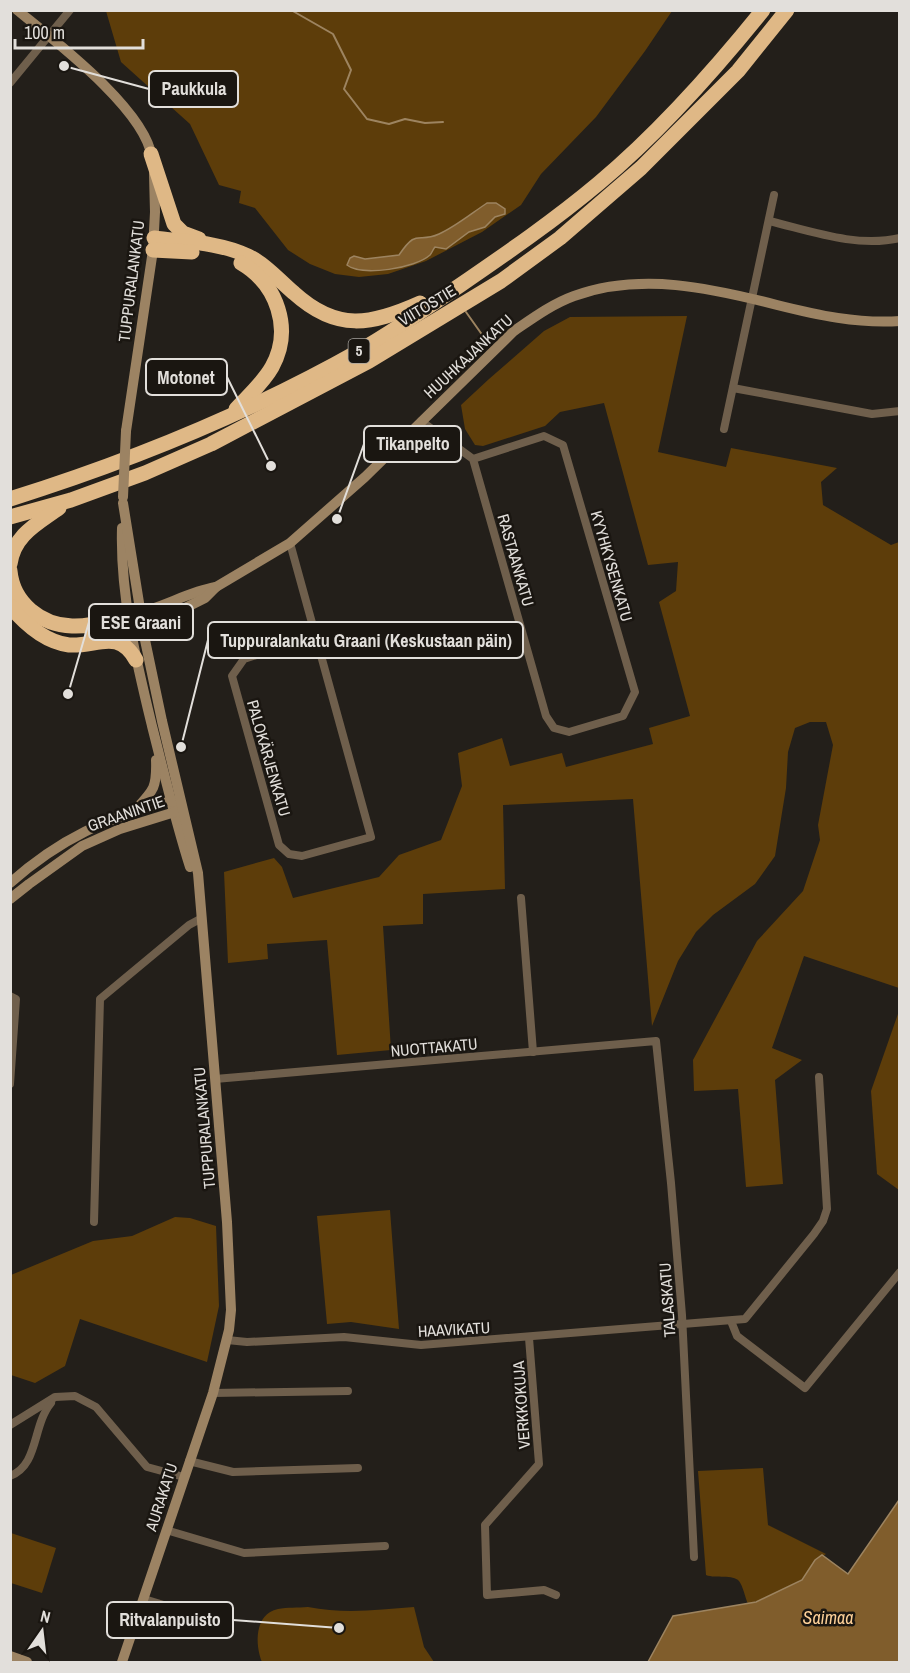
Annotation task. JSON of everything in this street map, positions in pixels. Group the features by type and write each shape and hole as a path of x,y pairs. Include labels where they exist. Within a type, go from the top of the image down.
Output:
{"highway":[{"name":"VIITOSTIE","path":"10,499 115,465 229,416 360,350 461,285 544,227 600,183 662,124 725,57 763,10"},
{"name":"VIITOSTIE","path":"10,517 71,500 145,474 211,444 369,361 501,282 599,206 675,136 738,71 787,10"},
{"path":"151,154 162,183 170,218 178,229 198,239 231,246 253,255 284,284"},
{"path":"153,244 232,249 257,261 321,313 332,318 354,321 397,314 461,285"},
{"path":"153,244 219,255 235,260 252,270 265,283 275,299 282,333 273,365 264,379 229,416"},
{"path":"10,564 12,552 26,531 71,500"},
{"path":"10,572 18,597 27,608 41,618 57,624 73,626 135,620"},
{"path":"12,609 41,628 60,635 83,636 135,620"},
{"path":"12,609 34,630 49,639 68,645 119,642 127,646 136,660"}],"street":[{"name":"TUPPURALANKATU","path":"17,10 107,87 126,108 144,134 151,154 154,177 153,244 126,431 122,552 135,620 162,721 175,807"},
{"path":"10,82 70,10"},
{"path":"724,429 774,195"},
{"path":"769,222 854,241 884,242 900,238"},
{"name":"HUUHKAJANKATU","path":"135,620 200,590 216,587 290,543 364,477 514,331 542,312 573,296 632,284 662,283 700,288 855,321 900,321"},
{"path":"733,388 872,414 900,411"},
{"path":"421,421 473,459"},
{"name":"KYYHKYSENKATU","path":"473,459 544,436 563,445 634,692 623,716 569,732 554,728"},
{"name":"RASTAANKATU","path":"473,459 546,716 554,728"},
{"path":"290,543 315,636"},
{"name":"TUPPURALANKATU","path":"135,620 136,660 155,739 193,875 201,916 231,1279 231,1310 227,1340"},
{"name":"PALOKÄRJENKATU","path":"315,636 371,837 302,856 289,854 279,845 232,676 244,659 315,636"},
{"path":"134,811 149,798 156,786 155,739"},
{"name":"GRAANINTIE","path":"10,883 59,845 98,824 134,811 175,807"},
{"name":"GRAANINTIE","path":"10,899 82,846 175,807"},
{"path":"521,898 533,1052"},
{"path":"94,1222 100,999 201,916"},
{"path":"10,1084 13,998"},
{"name":"NUOTTAKATU","path":"214,1079 656,1041"},
{"name":"TALASKATU","path":"656,1041 683,1324 694,1557"},
{"path":"819,1077 827,1209 823,1221 745,1319 730,1321 737,1336 805,1388 900,1272"},
{"name":"HAAVIKATU","path":"227,1340 246,1342 344,1337 421,1346 730,1321"},
{"name":"VERKKOKUJA","path":"529,1338 539,1464 485,1525 487,1595 544,1590 556,1595"},
{"name":"AURAKATU","path":"122,1662 213,1393 227,1340"},
{"path":"213,1393 220,1395 348,1391"},
{"path":"10,1425 55,1397 75,1396 96,1407 147,1467 184,1477"},
{"path":"10,1476 27,1465 44,1411 55,1397"},
{"path":"189,1461 233,1472 358,1468"},
{"path":"166,1530 244,1553 385,1546"},
{"path":"144,1599 216,1621 225,1634"},
{"path":"10,1656 27,1662"}],"shaded area":[{"path":"106,11 672,11 596,117 541,174 521,205 482,232 426,261 388,274 359,277 335,274 310,264 288,250 255,208 239,203 241,191 219,185 190,124 121,62"},
{"path":"687,316 658,452 726,467 731,448 837,468 821,482 823,505 891,545 899,542 899,988 804,956 772,1048 802,1060 775,1080 783,1184 746,1187 738,1089 694,1091 693,1060 757,941 803,891 820,840 818,825 833,745 826,722 810,722 795,728 788,752 786,788 775,856 755,884 713,915 696,932 678,961 652,1026 633,799 503,805 505,889 423,894 423,924 383,926 391,1050 337,1055 327,940 267,944 268,959 228,963 224,872 274,858 282,867 293,898 379,877 399,855 441,840 462,786 458,753 502,738 510,766 562,753 566,767 653,744 649,728 690,716 659,602 676,591 678,562 648,565 604,403 560,412 545,426 483,446 475,445 465,429 461,405 544,331 570,317"},
{"path":"899,1011 899,1190 877,1174 871,1091"},
{"path":"390,1210 399,1329 351,1322 327,1324 317,1216"},
{"path":"175,1217 190,1218 216,1226 219,1306 207,1362 80,1319 65,1366 35,1383 11,1375 11,1275 93,1241 132,1236"},
{"path":"763,1468 768,1525 826,1554 819,1559 807,1575 794,1585 748,1604 739,1581 729,1577 706,1575 698,1471"},
{"path":"11,1533 56,1548 42,1593 11,1583"},
{"path":"308,1607 347,1611 414,1607 424,1647 434,1662 262,1662 258,1647 258,1631 264,1617 278,1609"}],"water":[{"path":"487,203 496,203 505,209 505,214 495,217 485,227 469,232 446,249 435,247 423,260 402,267 376,271 354,269 347,265 350,258 354,256 365,259 399,255 410,241 432,237 445,231"},
{"name":"Saimaa","path":"899,1500 899,1662 648,1662 673,1616 756,1602 802,1580 815,1560 822,1555 848,1574"}],"waterway":[{"path":"291,10 333,34 351,70 344,89 367,119 389,124 405,119 425,123 443,122"},
{"path":"466,312 483,336"}],"place":[{"name":"Paukkula","path":"64,66"},
{"name":"Motonet","path":"271,466"},
{"name":"Tikanpelto","path":"337,519"},
{"name":"ESE Graani","path":"68,694"},
{"name":"Tuppuralankatu Graani (Keskustaan päin)","path":"181,747"},
{"name":"Ritvalanpuisto","path":"339,1628"}]}
